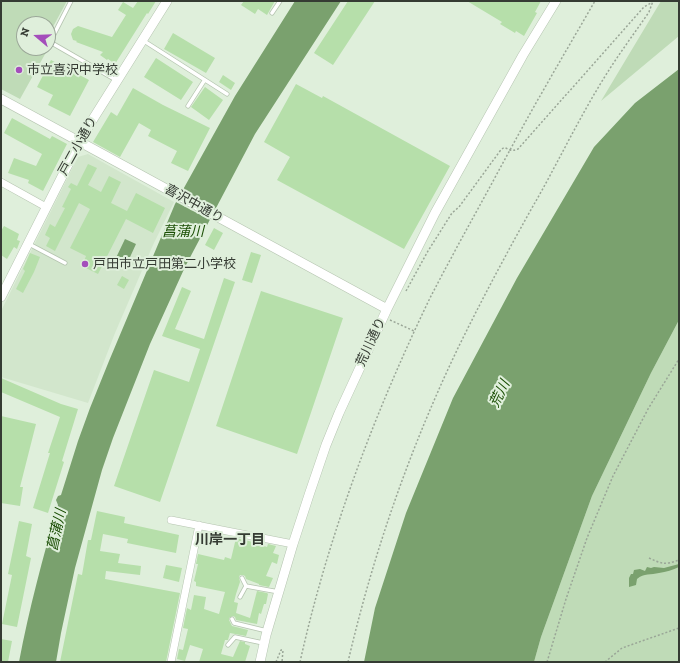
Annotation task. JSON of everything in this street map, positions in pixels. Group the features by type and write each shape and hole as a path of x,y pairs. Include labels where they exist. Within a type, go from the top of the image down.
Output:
{"street":[{"name":"戸二小通り","path":"1,297 79,141 167,1"},
{"name":"荒川通り","path":"260,662 267,631 293,544 311,488 336,420 385,312 436,213 556,1"},
{"name":"喜沢中通り","path":"1,99 175,193 385,312"},
{"path":"1,182 46,207"},
{"path":"171,520 293,544"},
{"path":"171,662 200,525"}],"lane":[{"path":"71,1 50,42 117,80"},
{"path":"272,14 280,1"},
{"path":"143,40 226,94"},
{"path":"188,106 204,80"},
{"path":"28,244 65,263"},
{"path":"242,578 246,586"},
{"path":"246,586 279,592"},
{"path":"240,597 246,586"},
{"path":"232,619 234,623 267,631"},
{"path":"228,645 235,637 264,644"}],"path":[{"path":"300,662 312,611 334,536 384,400 414,332 453,253 595,1"},
{"path":"405,292 452,213 460,207 500,151 505,147 510,150 518,149 644,7 653,2"},
{"path":"348,662 368,584 393,507 426,422 457,350 486,293 580,120 604,78 645,18 653,2"},
{"path":"385,312 414,332"},
{"path":"547,662 566,599 587,538 613,476 648,409 679,359"},
{"path":"649,558 660,563 668,564 679,560"},
{"path":"605,662 622,648 679,628"},
{"path":"276,662 281,650 283,650 282,662"}],"shaded area":[{"name":"市立喜沢中学校","path":"1,1 67,1 56,21 56,16 16,16 16,56 44,56 20,99 1,89"},
{"path":"661,1 679,1 679,36 601,101"},
{"name":"戸田市立戸田第二小学校","path":"88,154 174,202 153,245 115,333 88,403 1,377 1,311 78,157"},
{"path":"679,320 679,662 534,662 541,637 592,496 651,373"}],"water":[{"name":"菖蒲川","path":"295,1 341,1 255,134 185,267 150,344 102,470 75,568 56,662 19,662 27,622 58,505 56,500 58,496 61,495 78,441 109,361 175,204 235,96"},
{"name":"荒川","path":"679,69 679,320 651,373 592,496 541,637 534,662 364,662 375,608 406,513 453,398 517,278 594,147 635,103"},
{"path":"125,239 136,244 125,268 114,262"},
{"path":"679,564 679,567 672,570 642,576 637,579 636,585 629,587 629,578 631,574 633,574 634,570 640,569 645,571 647,567 664,568"}],"pier":[{"path":"180,191 216,212 212,221 174,201"}],"building":[{"path":"138,1 156,1 115,64 100,55 103,52 73,40 71,34 73,29 78,26 112,37 126,15 118,10 123,2 133,8"},
{"path":"244,1 275,1 267,15 258,9 255,14 241,5"},
{"path":"348,1 375,1 333,65 314,53"},
{"path":"467,1 541,1 535,12 537,13 524,36 516,31 515,33 500,24 502,22"},
{"path":"173,33 215,58 206,73 164,49"},
{"path":"156,58 193,82 181,100 144,77"},
{"path":"51,60 89,80 70,116 48,105 53,95 37,87"},
{"path":"223,75 235,83 231,90 219,82"},
{"path":"296,84 322,98 323,96 450,166 404,249 277,180 290,157 264,142"},
{"path":"205,87 223,100 209,120 191,107"},
{"path":"133,88 163,105 210,128 188,171 171,163 177,151 148,136 151,130 139,123 120,157 93,142 111,112 117,116"},
{"path":"12,118 50,139 52,136 67,144 43,191 28,183 29,180 8,173 14,158 36,166 42,154 4,133"},
{"path":"88,164 97,168 88,185 101,192 109,176 121,182 111,203 127,211 136,193 165,208 153,233 126,219 98,274 82,266 86,256 70,248 90,209 79,203 55,251 46,246 50,238 45,235 50,224 55,227 65,208 62,207 71,189 68,187 71,183 77,186"},
{"path":"4,226 19,234 17,240 20,241 17,249 14,247 7,259 1,255 1,231"},
{"path":"214,228 223,233 214,250 205,245"},
{"path":"251,252 261,255 252,283 242,280"},
{"path":"30,253 40,257 23,293 16,289 25,271 23,269"},
{"path":"122,276 129,280 124,289 117,285"},
{"path":"224,278 235,282 160,502 114,486 154,370 189,382 200,349 162,336 182,287 191,291 175,329 204,339"},
{"path":"261,291 343,318 297,454 216,426"},
{"path":"1,378 61,404 78,409 62,461 64,462 48,513 33,508 50,453 48,453 60,417 1,392"},
{"path":"1,416 36,424 20,487 23,487 20,506 1,503"},
{"path":"97,511 125,517 124,523 179,535 176,553 127,543 128,539 103,534 100,551 120,554 118,563 141,566 140,575 106,571 105,579 180,593 166,662 60,662 78,574 82,575 88,540 91,540"},
{"path":"19,521 32,524 26,556 31,558 17,627 2,624 12,575 8,574"},
{"path":"236,538 267,547 268,544 276,546 273,553 279,555 277,564 272,562 266,576 273,578 269,587 259,585 246,579 243,575 240,575 239,577 240,582 234,602 238,603 236,613 250,618 257,591 268,594 266,604 264,604 261,614 259,613 257,624 236,620 233,616 229,618 232,626 248,630 246,636 230,633 228,640 225,640 221,654 233,657 240,641 245,642 245,644 250,646 245,662 199,662 203,649 190,645 185,661 177,659 179,649 183,650 188,629 183,628 187,608 191,610 194,595 206,597 204,609 219,614 225,592 196,586 196,582 194,581 198,564 196,564 198,554 224,560 225,557 231,559"},
{"path":"166,565 182,568 179,582 163,578"},
{"path":"1,639 12,641 8,662 1,662"}],"place":[{"name":"市立喜沢中学校","path":"19,70"},
{"name":"戸田市立戸田第二小学校","path":"85,264"}],"district":[{"name":"川岸一丁目","path":"230,540"}]}
